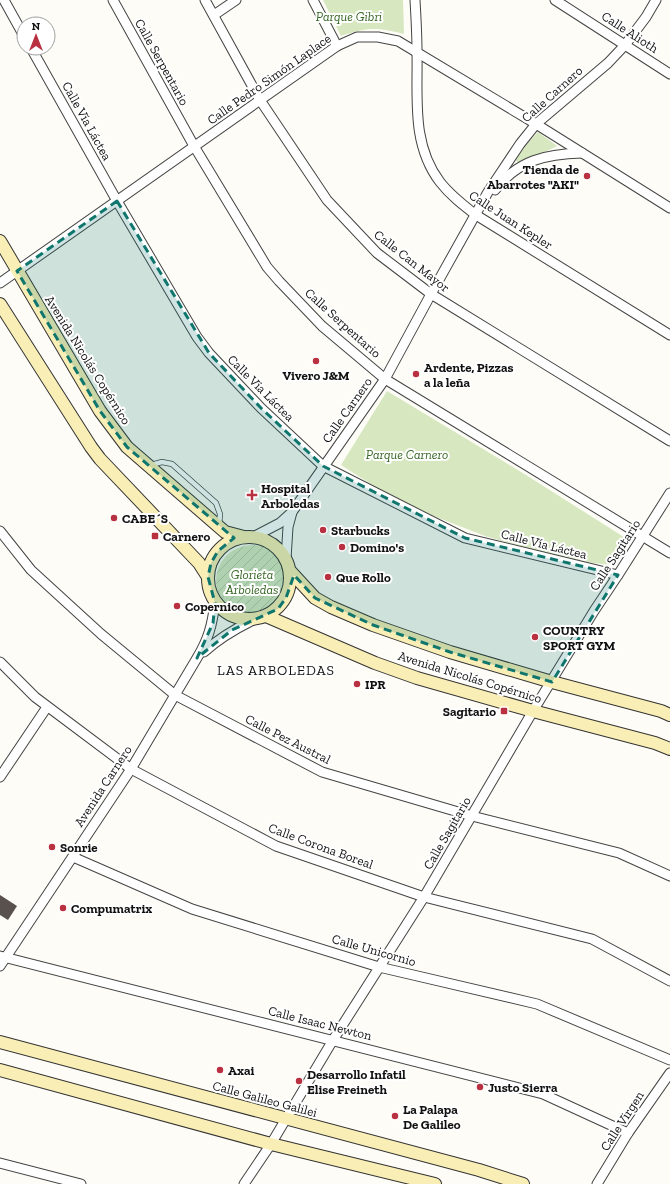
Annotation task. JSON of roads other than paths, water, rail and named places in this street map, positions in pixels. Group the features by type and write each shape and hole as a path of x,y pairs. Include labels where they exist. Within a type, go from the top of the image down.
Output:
{"main road":[{"name":"Avenida Nicolás Copérnico","path":"0,241 16,271 100,411 127,447 226,532 248,537"},
{"path":"0,304 90,447 199,562 208,577"},
{"path":"248,537 269,542 279,549 286,559 291,572 291,585 286,598 278,609 266,616 252,620 238,618 226,612 215,603 209,591 208,577 210,563 218,551 230,542 248,537"},
{"name":"Avenida Nicolás Copérnico","path":"291,572 315,598 331,607 373,625 450,652 552,682 661,711 670,715"},
{"name":"Avenida Nicolás Copérnico","path":"266,616 417,678 533,711 655,743 670,749"},
{"name":"Calle Galileo Galilei","path":"0,1042 479,1170 523,1184"},
{"path":"0,1070 271,1144 435,1184"}],"street":[{"path":"4,0 16,22"},
{"name":"Calle Serpentario","path":"113,0 194,146 267,267 322,326 385,379 670,553"},
{"name":"Calle Can Mayor","path":"205,0 260,100 326,200 377,253 431,294 670,441"},
{"path":"214,15 236,0"},
{"path":"313,0 337,46"},
{"name":"Calle Juan Kepler","path":"415,0 417,117 419,133 423,149 440,182 454,197 476,216 670,335"},
{"name":"Calle Alioth","path":"555,0 670,74"},
{"name":"Calle Carnero","path":"248,537 280,523 292,512 385,379 488,192 509,160 536,124 608,63 625,45 656,0"},
{"name":"Calle Pedro Simón Laplace","path":"0,283 337,46 357,37 378,37 398,41 536,124 670,208"},
{"name":"Calle Vía Láctea","path":"35,56 117,201 197,337 209,353 261,408 324,466 465,538 618,576"},
{"name":"Calle Carnero","path":"476,216 499,185 521,166 542,157 559,154 582,153"},
{"name":"Calle Sagitario","path":"244,1184 271,1144 333,1040 424,897 533,711 594,611 618,576 670,493"},
{"name":"Calle Carnero","path":"286,559 288,527 292,512"},
{"name":"Calle Pez Austral","path":"0,531 31,570 101,634 175,695 322,772 472,816 619,853 670,876"},
{"name":"Avenida Carnero","path":"0,966 3,957 73,857 131,769 197,658 207,641 213,623 215,603"},
{"name":"Avenida Carnero","path":"197,658 232,630 252,620"},
{"name":"Calle Corona Boreal","path":"0,662 35,697 131,769 276,846 424,897 592,939 670,981"},
{"path":"0,777 47,706"},
{"name":"Calle Unicornio","path":"73,857 192,909 379,967 537,1004 670,1060"},
{"name":"Calle Isaac Newton","path":"3,957 543,1094 628,1133"},
{"name":"Calle Virgen","path":"597,1184 628,1133 670,1073"},
{"path":"0,1163 82,1184"}],"lane":[{"path":"149,466 162,462 172,464 216,503 220,514 219,526"}],"place":[{"name":"Tienda de Abarrotes \"AKI\"","path":"587,176"},
{"name":"Vivero J&M","path":"316,361"},
{"name":"Ardente, Pizzas a la leña","path":"416,374"},
{"name":"Hospital Arboledas","path":"252,495"},
{"name":"CABE´S","path":"114,518"},
{"name":"Starbucks","path":"323,530"},
{"name":"Carnero","path":"155,536"},
{"name":"Domino's","path":"342,547"},
{"name":"Que Rollo","path":"328,577"},
{"name":"Copernico","path":"177,606"},
{"name":"COUNTRY SPORT GYM","path":"535,637"},
{"name":"IPR","path":"357,684"},
{"name":"Sagitario","path":"504,711"},
{"name":"Sonrie","path":"52,847"},
{"name":"Compumatrix","path":"63,908"},
{"name":"Axai","path":"220,1070"},
{"name":"Desarrollo Infatil Elise Freineth","path":"299,1081"},
{"name":"Justo Sierra","path":"480,1087"},
{"name":"La Palapa De Galileo","path":"395,1116"}],"district":[{"name":"LAS ARBOLEDAS","path":"276,670"}],"park label":[{"name":"Parque Gibri","path":"349,16"},
{"name":"Parque Carnero","path":"407,454"},
{"name":"Glorieta Arboledas","path":"252,582"}]}
